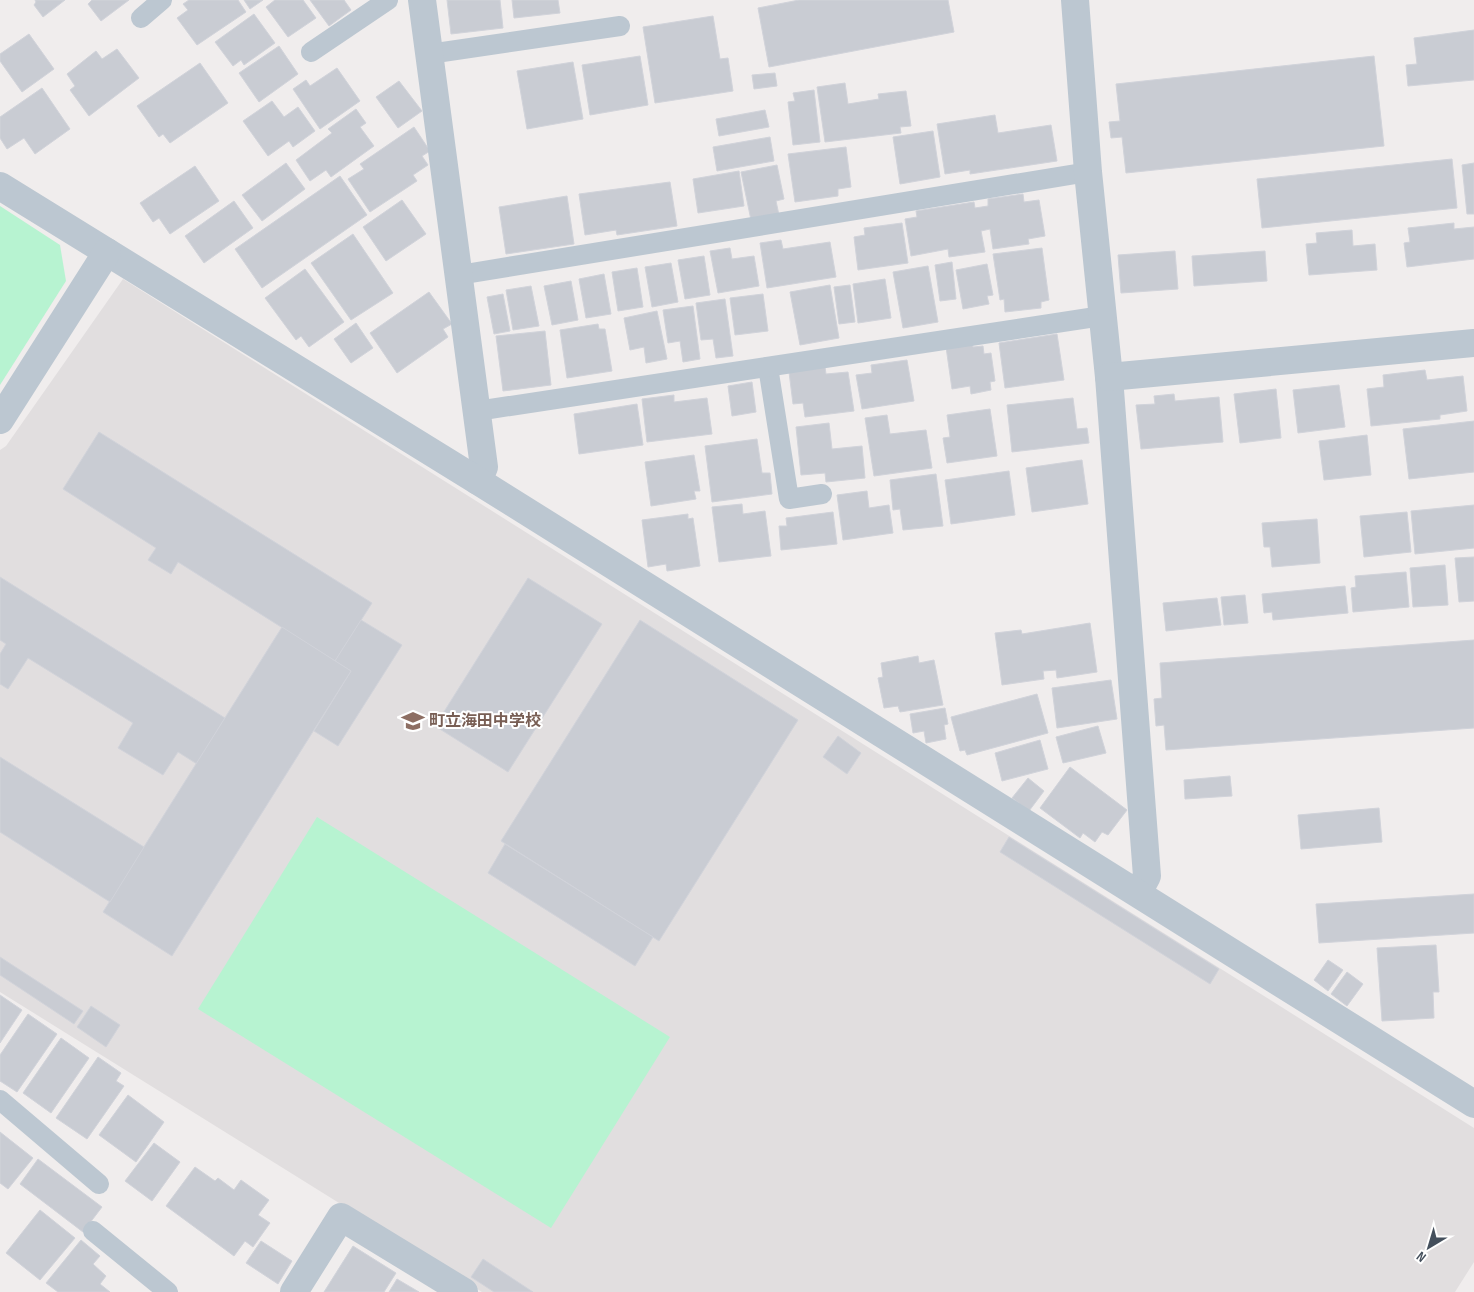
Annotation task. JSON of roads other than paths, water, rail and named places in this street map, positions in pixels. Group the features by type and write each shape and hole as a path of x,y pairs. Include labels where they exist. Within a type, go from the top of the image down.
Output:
{"street":[{"path":"422,0 484,467 478,481"},
{"path":"1075,0 1088,172 1109,377 1147,876 1138,893"},
{"path":"0,186 478,481 1474,1104"},
{"path":"0,420 107,252"},
{"path":"1109,377 1474,343"},
{"path":"294,1292 341,1217 464,1292"}],"lane":[{"path":"141,18 162,0"},
{"path":"312,52 388,0"},
{"path":"429,54 620,26"},
{"path":"458,275 790,219 1088,172"},
{"path":"477,411 1102,316"},
{"path":"768,367 789,499 822,494"},
{"path":"0,1100 99,1184"},
{"path":"93,1231 156,1288"}],"place":[{"name":"町立海田中学校","path":"413,721"}]}
